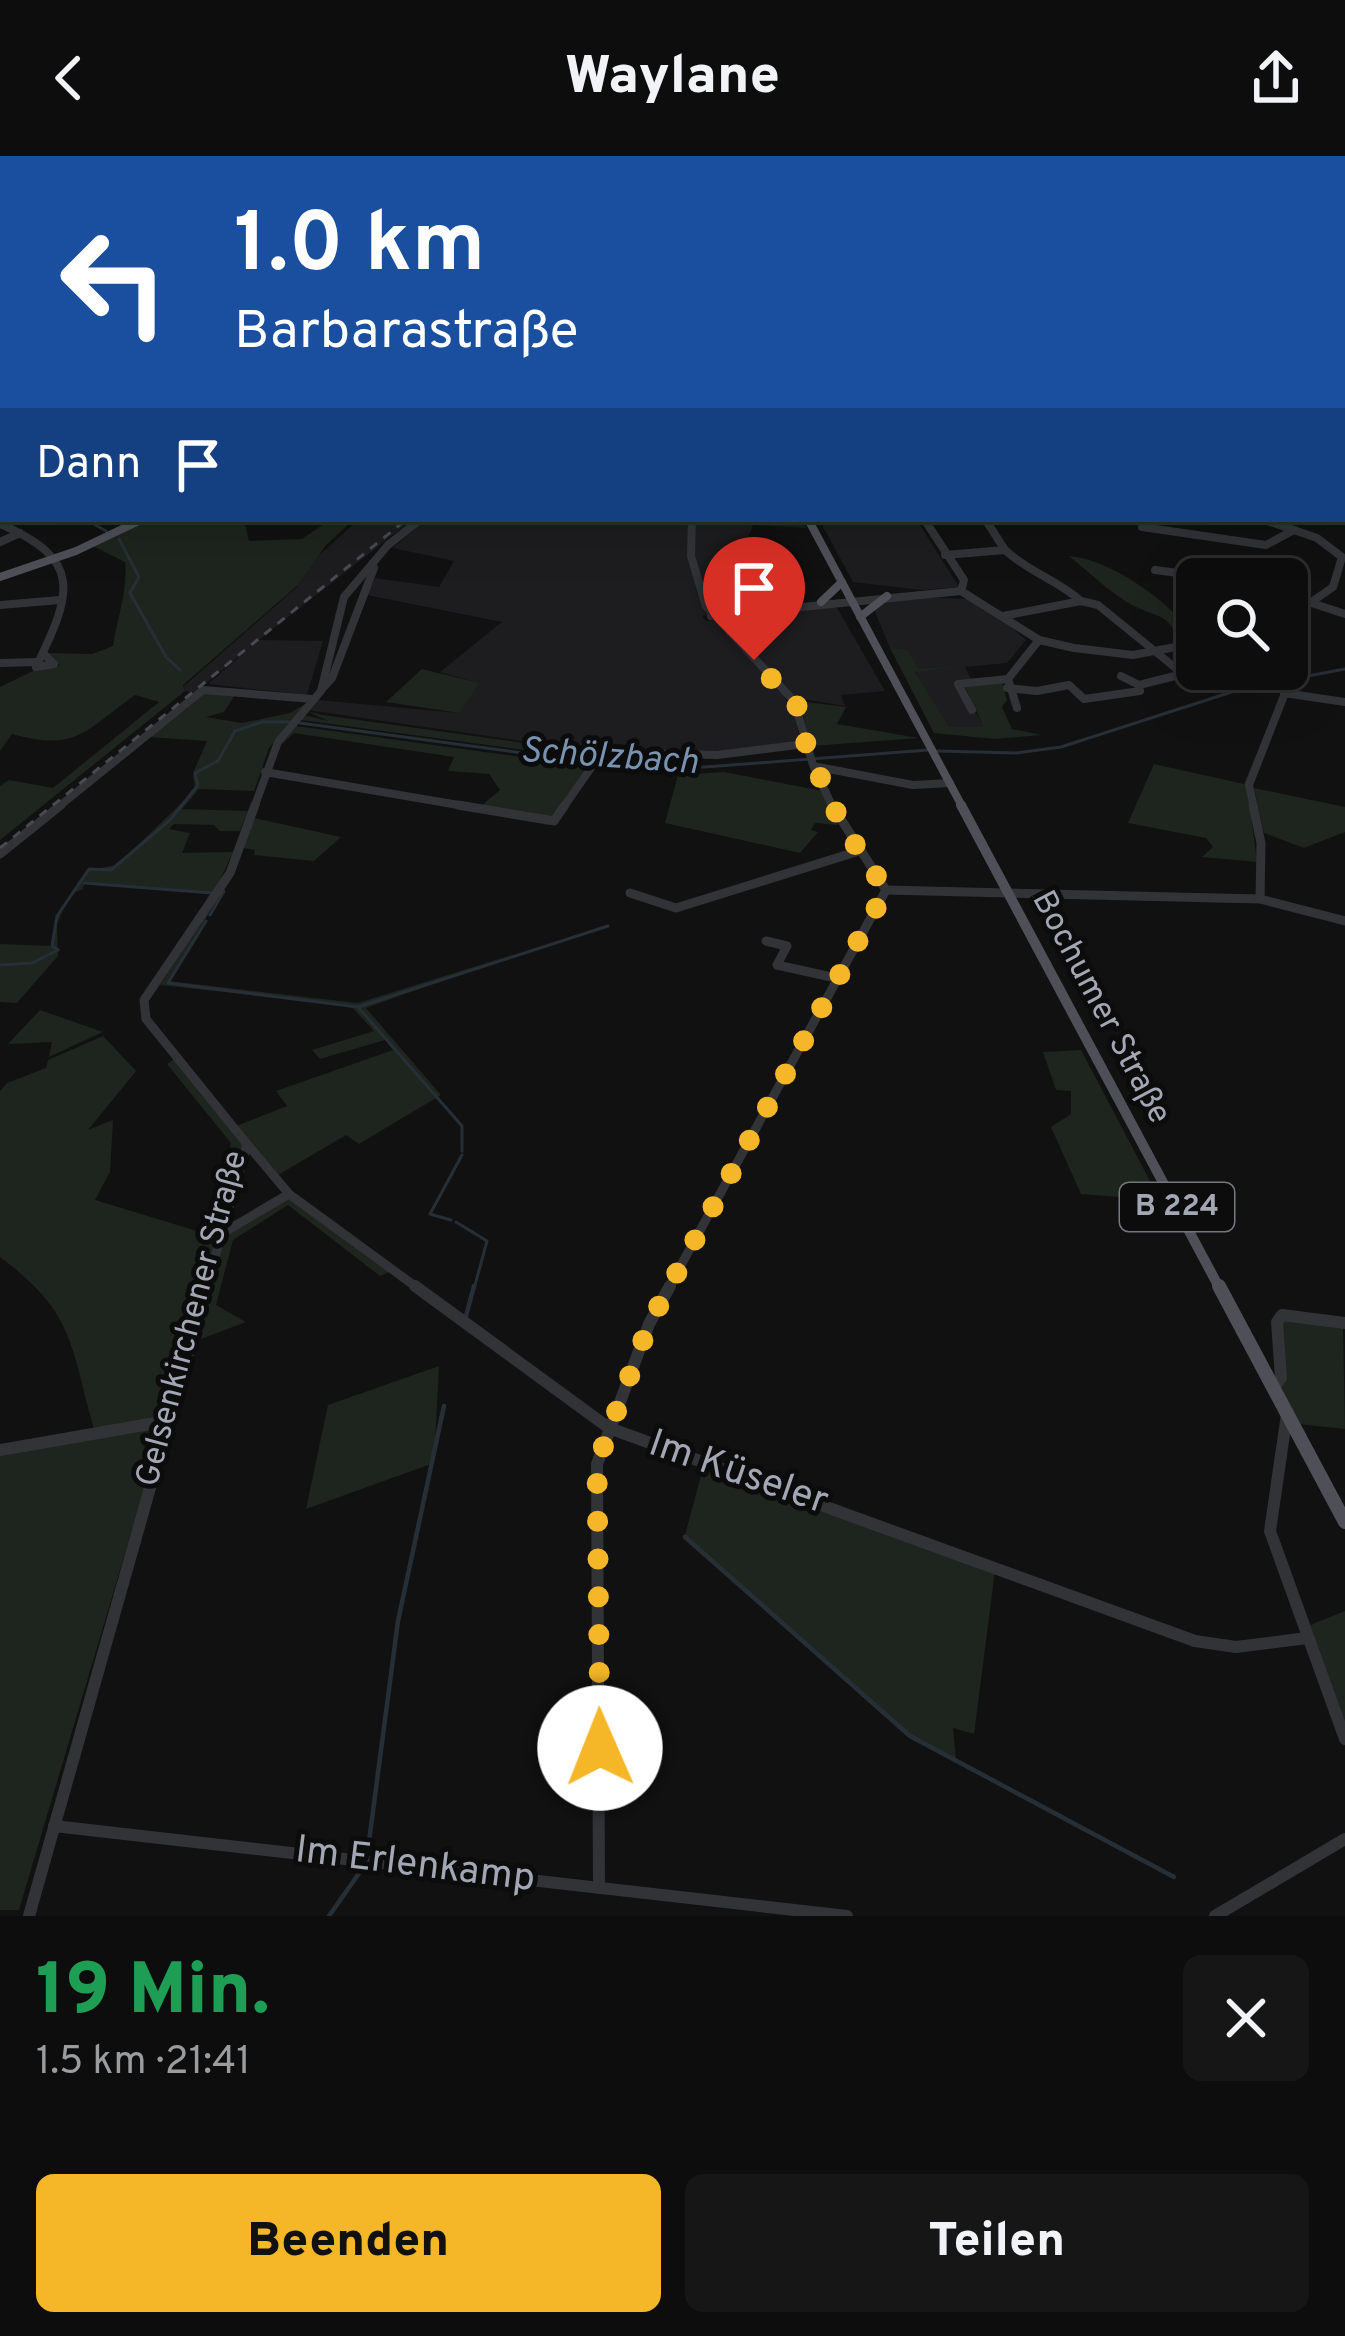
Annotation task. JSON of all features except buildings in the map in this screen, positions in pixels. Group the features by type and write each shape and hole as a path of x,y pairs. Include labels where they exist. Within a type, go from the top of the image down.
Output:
{"main road":[{"path":"0,577 135,522"},
{"name":"Bochumer Straße","path":"810,522 1345,1522"},
{"path":"821,602 842,582"},
{"path":"860,617 887,596"}],"street":[{"name":"Gelsenkirchener Straße","path":"317,695 341,604 378,557 418,522"},
{"path":"692,522 690,554 698,598 791,696 807,748 842,825 886,890"},
{"path":"926,522 965,583 961,591"},
{"path":"988,522 1008,547 1005,550"},
{"path":"1272,522 1344,556 1342,578 1308,607"},
{"path":"0,524 23,535 52,559 60,600 40,658 0,663"},
{"path":"1142,527 1264,544 1294,529"},
{"path":"0,542 23,535"},
{"path":"945,555 1005,550 1033,575 1054,578 1081,601"},
{"name":"Gelsenkirchener Straße","path":"29,1916 247,1144 142,1009 230,873 265,772 293,722 336,668 378,557"},
{"path":"1155,570 1176,573"},
{"path":"711,616 961,591 1040,640 1108,655 1176,647"},
{"path":"0,605 60,600"},
{"path":"1003,616 1081,601 1098,604 1183,674 1139,685 1121,676"},
{"path":"1308,603 1345,614"},
{"path":"1007,684 1040,640"},
{"path":"325,668 336,668"},
{"path":"973,710 958,684 1007,684 1037,691 1070,685 1084,699 1140,691 1139,685"},
{"path":"1007,684 1017,708"},
{"path":"0,854 206,689 317,695"},
{"path":"1260,899 1261,843 1249,784 1286,690"},
{"path":"1284,694 1345,702"},
{"path":"265,772 554,820 602,752 717,754 807,748"},
{"path":"817,765 913,785 950,783"},
{"path":"630,893 676,908 859,851"},
{"path":"886,890 1260,899 1345,922"},
{"path":"599,1888 597,1464 649,1324 886,890"},
{"path":"766,941 787,946 770,977"},
{"path":"777,965 836,979"},
{"name":"Im Küseler","path":"247,1144 289,1194 609,1428 1196,1641 1236,1647 1307,1638"},
{"path":"220,1234 289,1194"},
{"path":"1273,1388 1281,1378 1277,1322 1282,1315 1345,1323"},
{"path":"1287,1414 1270,1531 1345,1739"},
{"path":"0,1450 167,1421"},
{"name":"Im Erlenkamp","path":"55,1826 847,1916"},
{"path":"1215,1916 1345,1839"}],"shaded area":[{"path":"144,522 245,522 249,541 302,539 327,522 351,522 326,545 298,585 183,685 185,691 0,840 0,786 9,780 53,788 159,702 135,695 79,735 51,741 12,734 0,751 0,687 35,670 60,666 49,653 92,654 113,646 125,562 93,546"},
{"path":"356,522 409,522 259,640 323,641 307,695 208,684 257,642 194,693 185,691 184,686 297,587 315,559"},
{"path":"423,522 804,522 807,528 753,525 737,568 776,574 756,610 702,616 706,621 836,606 885,691 841,695 845,706 784,696 795,714 800,743 716,753 607,746 598,752 307,710 318,700 460,713 478,683 440,672 502,622 367,595 375,578 439,587 454,561 393,548"},
{"path":"821,522 918,522 959,587 922,590 853,582"},
{"path":"1069,556 1105,566 1141,586 1176,615 1176,633 1166,621 1108,588"},
{"path":"906,597 967,599 997,615 1026,640 1007,663 965,667 972,681 956,683 985,727 949,727 924,694 908,651 890,648 875,612 878,603"},
{"path":"890,648 908,650 918,669 964,666 915,672 949,727 984,727 964,685 1002,683 1007,700 1002,707 1012,729 1042,735 995,739 934,733"},
{"path":"422,669 479,683 460,713 386,702"},
{"path":"1283,690 1247,785 1257,862 1202,857 1213,847 1206,838 1128,823 1154,764 1244,784"},
{"path":"201,693 236,693 224,712 206,717 242,723 290,713 308,702 269,748 254,791 199,789 182,809 248,811 240,831 220,831 214,825 174,824 169,829 190,833 182,853 233,852 214,893 84,884 71,894 57,923 58,956 17,1003 0,1002 0,944 51,946 56,916 87,870 117,865 195,790 193,773 207,741 148,737"},
{"path":"799,701 846,707 837,724 919,738 811,746"},
{"path":"307,711 597,753 569,753 592,759 301,720 304,715 328,721"},
{"path":"296,726 587,766 553,818 482,805 500,790 489,774 448,771 454,757 294,733 281,745"},
{"path":"724,772 823,791 838,825 815,823 811,830 818,832 800,853 665,823 678,775"},
{"path":"1254,788 1345,807 1345,832 1304,848 1264,833"},
{"path":"254,818 341,837 314,861 254,855 255,850 243,848"},
{"path":"222,891 169,981 358,1003 518,953 366,1008 441,1095 359,1144 346,1135 278,1175 236,1126 287,1106 276,1091 393,1050 385,1040 320,1059 312,1050 374,1031 351,1006 160,985"},
{"path":"40,1010 103,1032 49,1057 52,1042 8,1044"},
{"path":"103,1036 136,1071 88,1130 113,1120 110,1172 95,1200 210,1235 231,1143 167,1064 176,1058 244,1145 168,1409 159,1417 94,1429 66,1332 43,1296 0,1257 0,1091 7,1083 46,1068 48,1060"},
{"path":"1081,1050 1160,1200 1081,1194 1051,1127 1071,1114 1071,1091 1056,1090 1043,1052"},
{"path":"289,1196 389,1272 380,1276 288,1205 233,1240 216,1305 246,1322 193,1342 222,1235"},
{"path":"1285,1317 1343,1325 1345,1429 1298,1424 1278,1388 1279,1323"},
{"path":"439,1366 434,1463 306,1509 328,1405"},
{"path":"152,1426 161,1432 19,1910 0,1910 0,1453"},
{"path":"703,1468 995,1571 974,1734 953,1728 956,1759 911,1735 685,1535"},
{"path":"1345,1611 1345,1724 1310,1625"}],"waterway":[{"name":"Schölzbach","path":"90,522 106,531"},
{"name":"Schölzbach","path":"119,539 139,577 130,593 166,657 180,670"},
{"name":"Schölzbach","path":"938,751 1016,753 1061,747 1244,688 1345,669"},
{"name":"Schölzbach","path":"0,965 32,963 58,950 52,946 57,916 89,869 111,870 170,820 198,785 195,773 218,761 235,731 262,722 291,722"},
{"name":"Schölzbach","path":"300,723 626,767 705,767 928,750"},
{"path":"84,883 212,893"},
{"path":"210,915 224,891"},
{"path":"206,921 168,983 358,1007"},
{"path":"358,1007 608,926"},
{"path":"358,1007 462,1126 462,1151"},
{"path":"451,1220 430,1214 462,1155"},
{"path":"456,1222 487,1241 474,1289"},
{"path":"466,1316 474,1286"},
{"path":"368,1849 398,1621 444,1406"},
{"path":"685,1537 910,1736 1174,1877"},
{"path":"329,1916 362,1869"}],"railway":[{"path":"0,848 403,522"}],"route":[{"path":"600,1748 597,1464 649,1324 886,890 842,825 807,748 797,706 754,660"}]}
